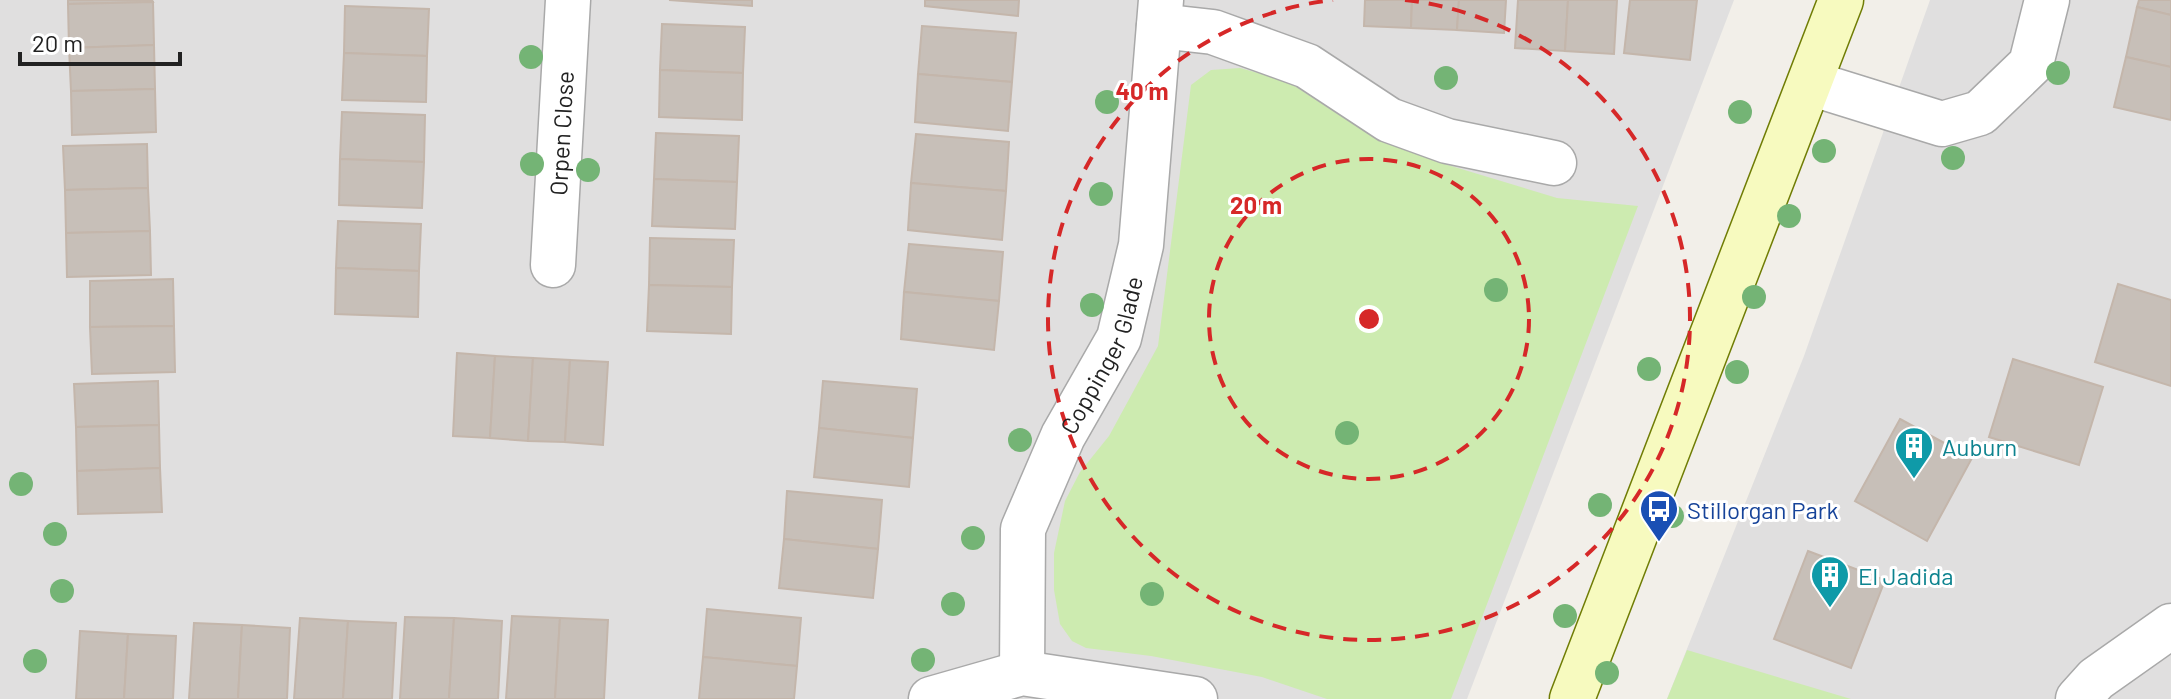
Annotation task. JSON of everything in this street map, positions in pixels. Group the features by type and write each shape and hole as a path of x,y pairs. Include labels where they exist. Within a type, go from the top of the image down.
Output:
{"main road":[{"path":"1572,699 1841,0"}],"street":[{"name":"Orpen Close","path":"553,265 568,0"},
{"path":"1810,83 1942,124 1980,113 2031,64 2047,0"},
{"name":"Coppinger Glade","path":"1022,673 1023,529 1063,436 1119,338 1141,245 1160,13 1307,66 1389,120 1447,141 1554,163"},
{"path":"2078,699 2096,679 2171,626"},
{"path":"931,699 1022,673 1195,699"}],"shaded area":[{"path":"0,0 1734,0 1467,699 0,699"},
{"path":"1930,0 2171,0 2171,699 1667,699 1804,356"}],"green space":[{"path":"1240,68 1287,81 1344,118 1438,162 1557,198 1638,206 1451,699 1327,699 1262,677 1151,656 1086,648 1072,641 1060,624 1054,590 1054,553 1065,501 1080,472 1109,436 1158,346 1191,85 1211,70"},
{"path":"1687,650 1851,699 1667,699"}],"building":[{"path":"68,0 152,0 153,2 68,4"},
{"path":"669,0 752,0 752,6"},
{"path":"925,0 1019,0 1018,16 925,6"},
{"path":"1365,0 1412,0 1411,28 1364,26"},
{"path":"1412,0 1459,0 1457,30 1411,28"},
{"path":"1459,0 1506,0 1504,33 1457,30"},
{"path":"1518,0 1568,0 1565,51 1515,48"},
{"path":"1568,0 1617,0 1614,54 1565,51"},
{"path":"1630,0 1697,0 1690,60 1624,53"},
{"path":"2139,0 2171,0 2171,15 2137,7"},
{"path":"153,2 154,45 69,48 68,4"},
{"path":"345,6 429,9 427,56 344,53"},
{"path":"2137,7 2171,15 2171,67 2126,57"},
{"path":"662,24 745,27 743,73 660,70"},
{"path":"922,26 1016,33 1012,82 918,74"},
{"path":"154,45 155,89 71,91 69,48"},
{"path":"344,53 427,56 426,102 342,100"},
{"path":"2126,57 2171,67 2171,120 2114,107"},
{"path":"660,70 743,73 742,120 659,117"},
{"path":"918,74 1012,82 1008,131 915,122"},
{"path":"155,89 156,132 72,135 71,91"},
{"path":"342,112 425,115 424,162 340,159"},
{"path":"656,133 739,136 737,182 654,179"},
{"path":"916,134 1009,142 1006,191 911,183"},
{"path":"147,144 148,188 65,190 63,146"},
{"path":"340,159 424,162 422,208 339,205"},
{"path":"654,179 737,182 735,229 652,226"},
{"path":"911,183 1006,191 1002,240 908,230"},
{"path":"148,188 150,231 66,233 65,190"},
{"path":"338,221 421,224 419,271 336,268"},
{"path":"150,231 151,275 67,277 66,233"},
{"path":"650,238 734,240 732,287 649,285"},
{"path":"909,244 1003,252 999,301 904,292"},
{"path":"336,268 419,271 418,317 335,314"},
{"path":"173,279 174,326 90,327 90,281"},
{"path":"2118,284 2171,300 2171,386 2095,362"},
{"path":"649,285 732,287 731,334 647,331"},
{"path":"904,292 999,301 994,350 901,339"},
{"path":"174,326 175,372 92,374 90,327"},
{"path":"457,353 495,356 490,438 453,436"},
{"path":"495,356 533,358 528,441 490,438"},
{"path":"533,358 570,360 565,442 528,441"},
{"path":"2013,359 2103,387 2079,465 1989,437"},
{"path":"570,360 608,362 603,445 565,442"},
{"path":"158,381 159,425 76,427 74,384"},
{"path":"823,381 917,389 913,438 819,428"},
{"name":"Auburn","path":"1900,419 1972,458 1927,541 1855,501"},
{"path":"159,425 160,468 77,471 76,427"},
{"path":"819,428 913,438 909,487 814,477"},
{"path":"160,468 162,512 78,514 77,471"},
{"path":"787,491 882,500 878,549 784,539"},
{"path":"784,539 878,549 873,598 779,588"},
{"name":"El Jadida","path":"1808,551 1885,580 1851,668 1774,639"},
{"path":"707,609 801,618 797,666 703,657"},
{"path":"512,616 560,618 555,699 506,699"},
{"path":"405,617 454,618 449,699 400,699"},
{"path":"300,618 348,621 343,699 294,699"},
{"path":"454,618 502,621 498,699 449,699"},
{"path":"560,618 608,620 604,699 555,699"},
{"path":"348,621 396,623 392,699 343,699"},
{"path":"194,623 242,625 238,699 189,699"},
{"path":"242,625 290,628 287,699 238,699"},
{"path":"80,631 128,634 124,699 76,699"},
{"path":"128,634 176,636 173,699 124,699"},
{"path":"703,657 797,666 794,699 699,699"}],"place":[{"name":"Auburn","path":"1914,480"},
{"name":"Stillorgan Park","path":"1659,543"},
{"name":"El Jadida","path":"1830,609"}]}
